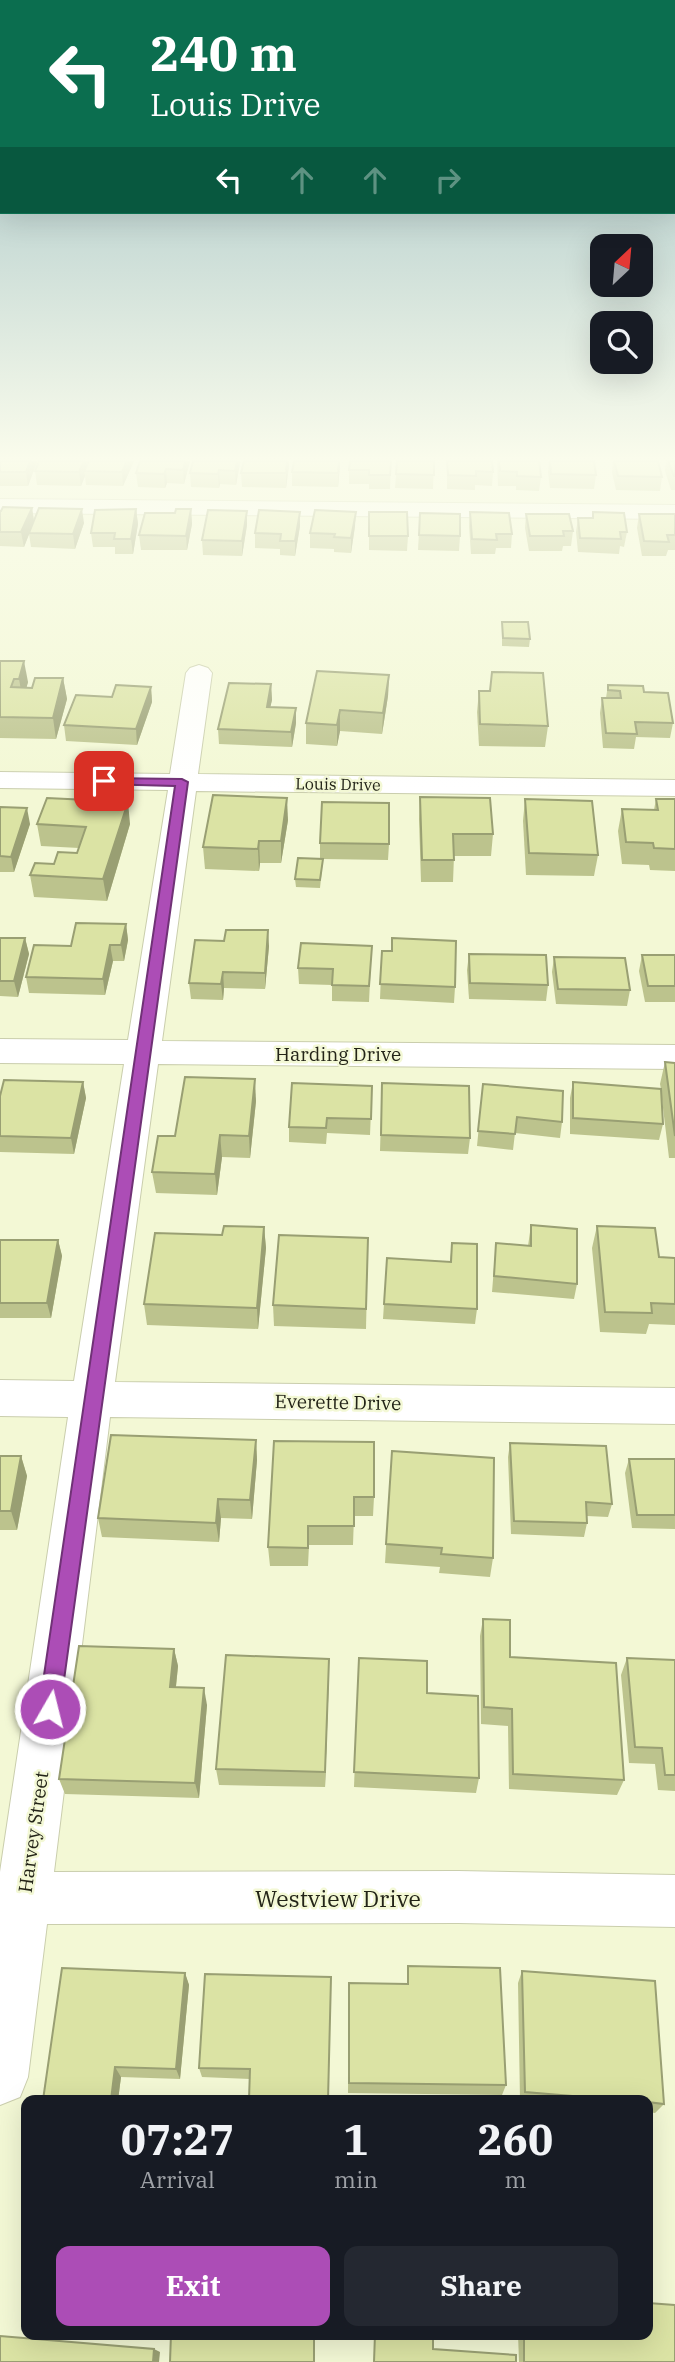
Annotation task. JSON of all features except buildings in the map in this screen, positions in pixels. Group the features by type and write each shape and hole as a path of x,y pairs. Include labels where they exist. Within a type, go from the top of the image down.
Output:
{"street":[{"name":"Harvey Street","path":"0,2077 12,1898 92,1399 199,673"},
{"name":"Louis Drive","path":"0,780 675,788"},
{"name":"Harding Drive","path":"0,1051 675,1057"},
{"name":"Everette Drive","path":"0,1398 675,1406"},
{"name":"Westview Drive","path":"12,1898 458,1897 675,1901"}],"route":[{"path":"50,1709 86,1438 182,782 104,781"}]}
